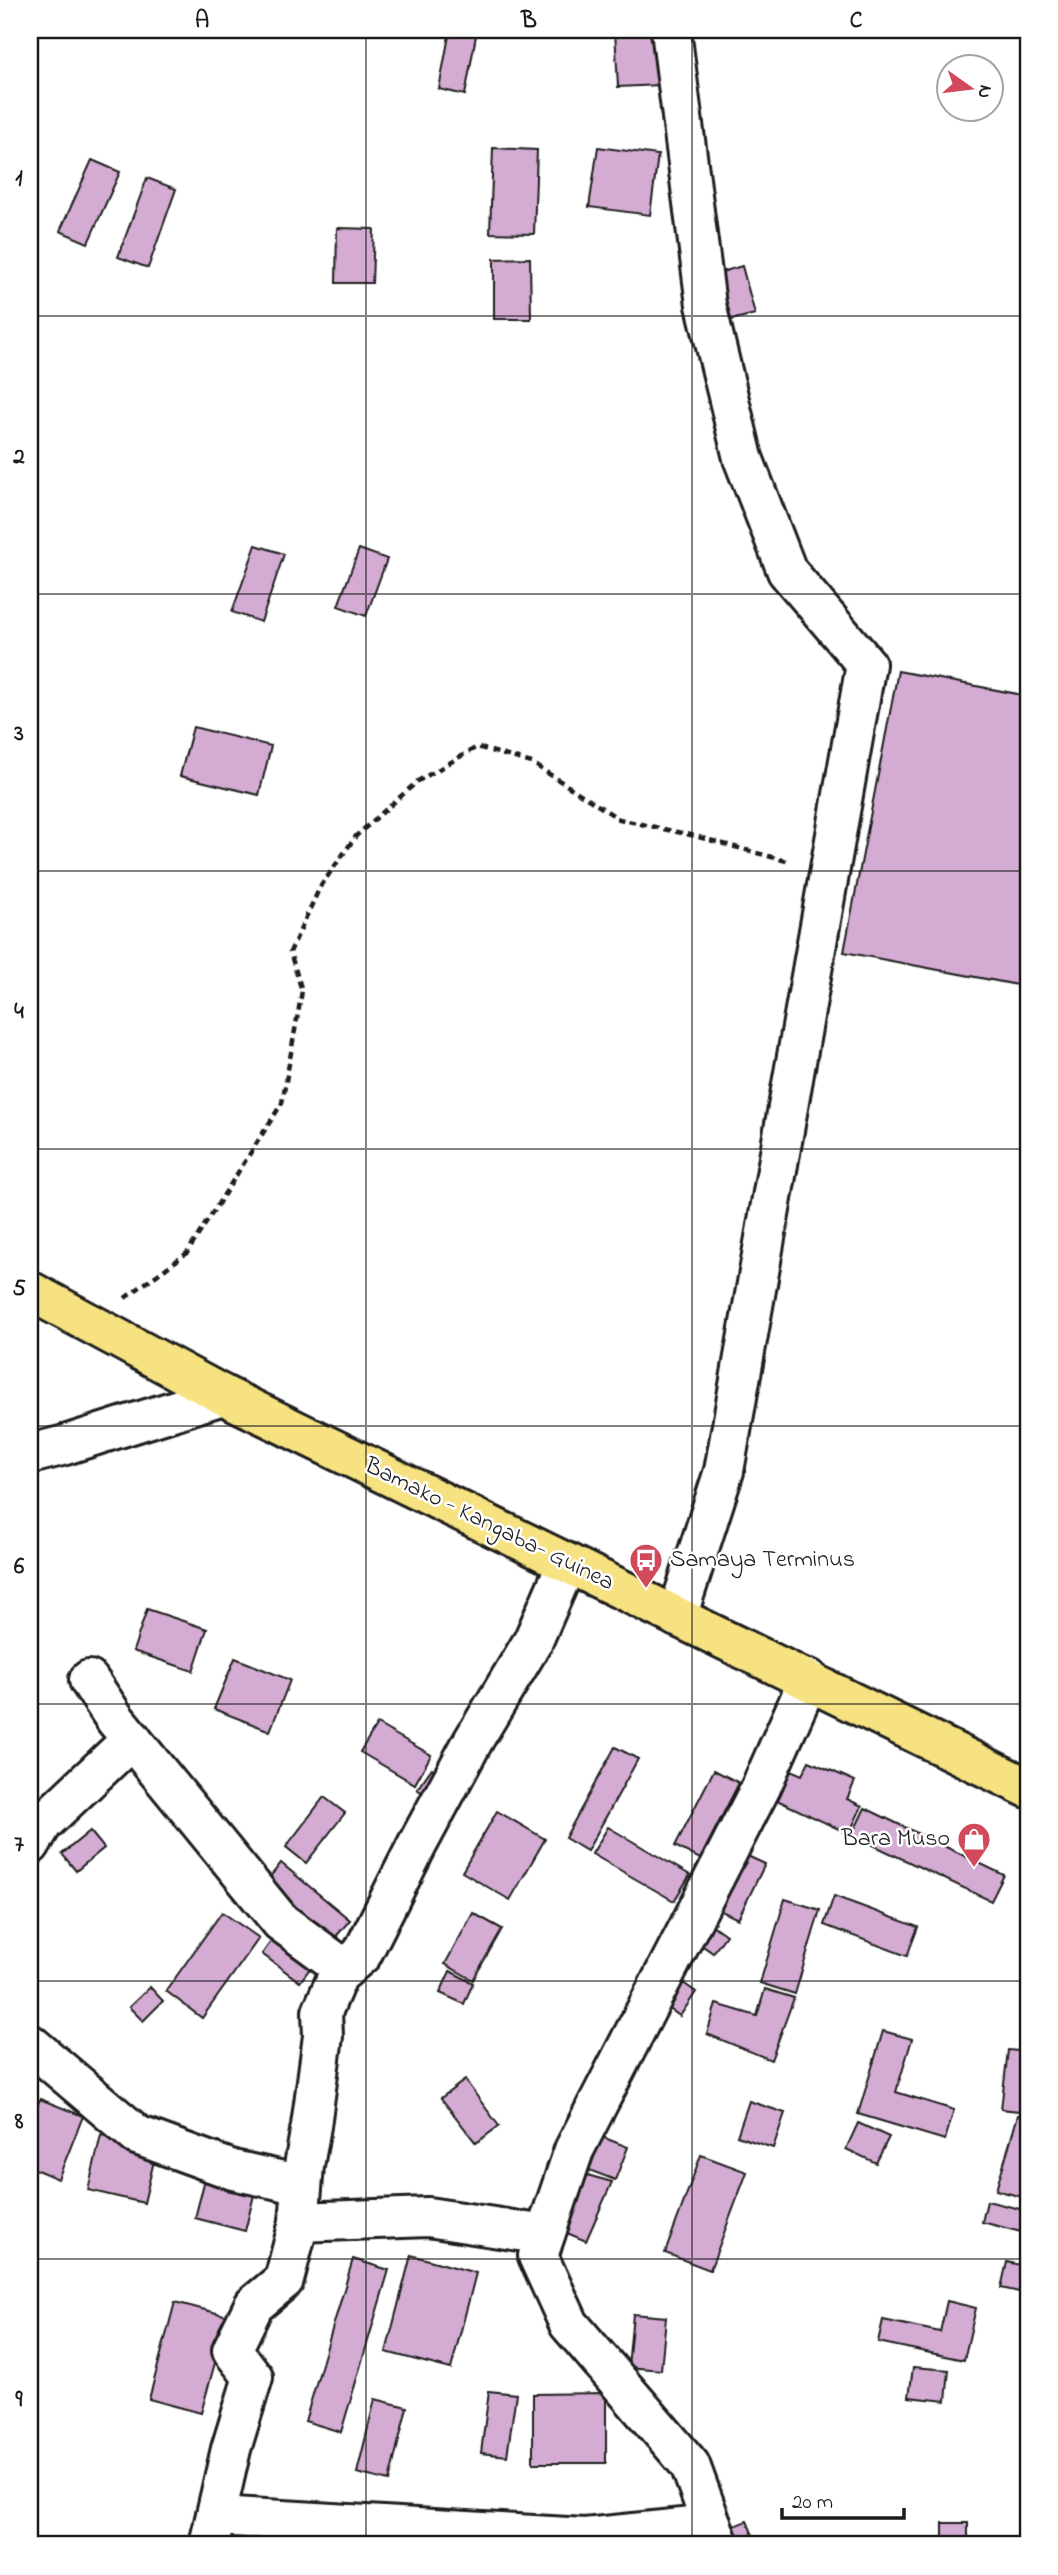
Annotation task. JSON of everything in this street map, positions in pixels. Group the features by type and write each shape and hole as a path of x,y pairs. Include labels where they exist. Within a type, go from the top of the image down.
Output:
{"main road":[{"name":"Bamako - Kangaba- Guinea","path":"30,1291 223,1395 1028,1788"}],"street":[{"path":"671,30 706,305 743,458 788,571 866,664 724,1471 677,1617"},
{"path":"30,1454 223,1395"},
{"path":"567,1563 533,1641 461,1764 362,1954 338,1975 322,2012 323,2036 300,2204 284,2280 254,2305 232,2350 253,2377 231,2449 212,2531 585,2538 715,2535 690,2465 569,2324 538,2256 574,2150 761,1787 808,1679"},
{"path":"89,1680 132,1739 281,1922 345,1969"},
{"path":"30,1846 43,1823 132,1739"},
{"path":"30,2044 137,2135 233,2170 300,2204 428,2217 545,2235"}],"path":[{"path":"91,1323 187,1254 282,1103 302,991 290,952 320,887 356,836 418,781 477,747 532,763 619,819 695,836 829,873"}],"building":[{"path":"450,30 477,30 465,95 439,89"},
{"path":"615,30 656,30 660,85 618,87"},
{"path":"598,147 658,155 650,215 589,207"},
{"path":"493,148 537,150 534,234 490,233"},
{"path":"92,160 120,172 88,243 60,231"},
{"path":"147,178 176,189 148,268 118,257"},
{"path":"337,228 374,229 372,283 336,283"},
{"path":"530,258 531,319 494,319 494,259"},
{"path":"742,266 755,314 727,321 715,274"},
{"path":"256,545 284,554 261,622 232,612"},
{"path":"359,549 387,559 366,616 338,606"},
{"path":"898,671 1028,696 1028,987 844,952"},
{"path":"193,727 271,746 259,795 180,776"},
{"path":"147,1609 207,1629 193,1671 133,1651"},
{"path":"235,1658 290,1680 270,1731 214,1709"},
{"path":"377,1724 431,1755 415,1784 360,1752"},
{"path":"615,1747 638,1759 587,1851 565,1838"},
{"path":"809,1761 855,1781 847,1799 862,1806 849,1834 764,1794 777,1764 802,1775"},
{"path":"432,1768 447,1779 432,1800 417,1789"},
{"path":"714,1770 739,1783 700,1859 675,1846"},
{"path":"324,1797 345,1813 306,1863 286,1847"},
{"path":"865,1808 1004,1875 991,1901 852,1835"},
{"path":"497,1811 545,1839 510,1900 462,1872"},
{"path":"608,1827 690,1875 674,1901 592,1854"},
{"path":"90,1831 104,1848 76,1871 62,1854"},
{"path":"741,1853 765,1864 738,1919 715,1908"},
{"path":"281,1863 350,1920 334,1939 266,1882"},
{"path":"834,1896 918,1927 907,1956 824,1925"},
{"path":"785,1899 820,1910 795,1994 760,1983"},
{"path":"222,1912 259,1938 202,2018 166,1991"},
{"path":"473,1913 502,1929 473,1980 445,1964"},
{"path":"709,1923 726,1935 713,1953 696,1941"},
{"path":"280,1929 318,1957 300,1982 262,1954"},
{"path":"450,1971 473,1983 464,2004 440,1993"},
{"path":"679,1980 696,1992 680,2016 662,2004"},
{"path":"150,1987 163,2001 143,2021 129,2007"},
{"path":"765,1989 794,1998 771,2060 707,2034 716,2004 757,2016"},
{"path":"883,2031 912,2039 896,2092 954,2110 945,2140 858,2114"},
{"path":"1008,2050 1028,2052 1028,2112 1001,2109"},
{"path":"465,2080 499,2126 476,2143 441,2098"},
{"path":"40,2099 83,2116 58,2179 30,2167 30,2124"},
{"path":"749,2101 785,2113 773,2148 737,2136"},
{"path":"1018,2115 1028,2118 1028,2174 1022,2197 996,2190"},
{"path":"858,2123 889,2137 876,2163 846,2149"},
{"path":"101,2135 157,2148 144,2203 88,2190"},
{"path":"602,2137 628,2147 615,2180 589,2170"},
{"path":"701,2155 747,2172 710,2270 665,2253"},
{"path":"207,2171 257,2183 245,2231 195,2218"},
{"path":"580,2173 612,2182 586,2241 555,2228"},
{"path":"987,2201 1028,2211 1025,2233 982,2222"},
{"path":"411,2255 476,2273 451,2369 386,2352"},
{"path":"353,2259 389,2270 341,2432 305,2421"},
{"path":"1007,2262 1028,2267 1028,2294 1001,2288"},
{"path":"947,2301 976,2308 964,2360 878,2342 883,2320 940,2332"},
{"path":"175,2302 228,2316 201,2413 149,2399"},
{"path":"633,2314 666,2317 661,2370 628,2367"},
{"path":"913,2367 949,2370 946,2401 909,2397"},
{"path":"489,2391 516,2394 507,2456 481,2453"},
{"path":"606,2393 606,2463 533,2463 533,2394"},
{"path":"375,2399 407,2407 389,2481 357,2473"},
{"path":"747,2521 757,2545 739,2545 732,2527"},
{"path":"943,2523 968,2523 968,2545 943,2545"}],"place":[{"name":"Samaya Terminus","path":"646,1590"},
{"name":"Bara Muso","path":"974,1869"}]}
